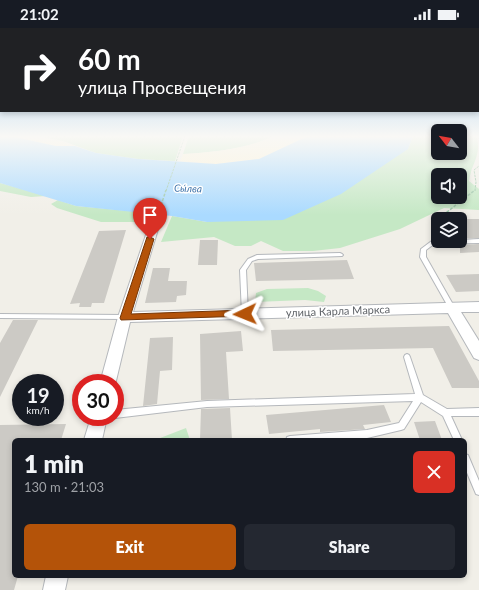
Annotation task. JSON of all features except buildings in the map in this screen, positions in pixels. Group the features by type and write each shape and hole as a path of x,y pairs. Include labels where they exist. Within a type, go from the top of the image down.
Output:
{"street":[{"path":"110,374 125,318 155,224"},
{"name":"улица Карла Маркса","path":"125,318 479,307"},
{"path":"452,308 479,354"},
{"path":"94,438 97,426"},
{"path":"54,590 57,578"}],"lane":[{"path":"452,308 424,256 424,249 433,242 479,241"},
{"path":"245,314 243,270 250,260 257,257 340,255"},
{"path":"0,316 125,318"},
{"path":"407,357 420,397"},
{"path":"316,438 367,434 401,426 420,397"},
{"path":"124,413 207,404 420,397 446,413 479,412"},
{"path":"446,413 457,438"},
{"path":"467,463 479,491"}],"path":[{"path":"155,224 177,162"},
{"path":"448,212 475,192 476,182 474,170 479,166"}],"green space":[{"path":"372,162 474,162 469,181 479,189 479,210 444,208 436,212 431,212 431,214 400,229 340,248 313,251 283,251 261,241 251,246 235,246 214,237 161,242 172,216 207,222"},
{"path":"0,183 46,196 31,197 0,191"},
{"path":"58,200 76,206 150,213 150,219 147,222 101,222 57,208 51,204"},
{"path":"308,288 318,291 326,296 324,302 305,300 255,302 256,293 267,289"},
{"path":"186,428 189,438 160,438"}],"sand":[{"path":"195,162 231,162 216,164"}],"water":[{"name":"Сы́лва","path":"0,162 188,162 216,164 231,162 388,162 341,194 283,220 207,222 172,216 76,206 0,183"}],"route":[{"path":"150,239 125,318 245,314"}]}
